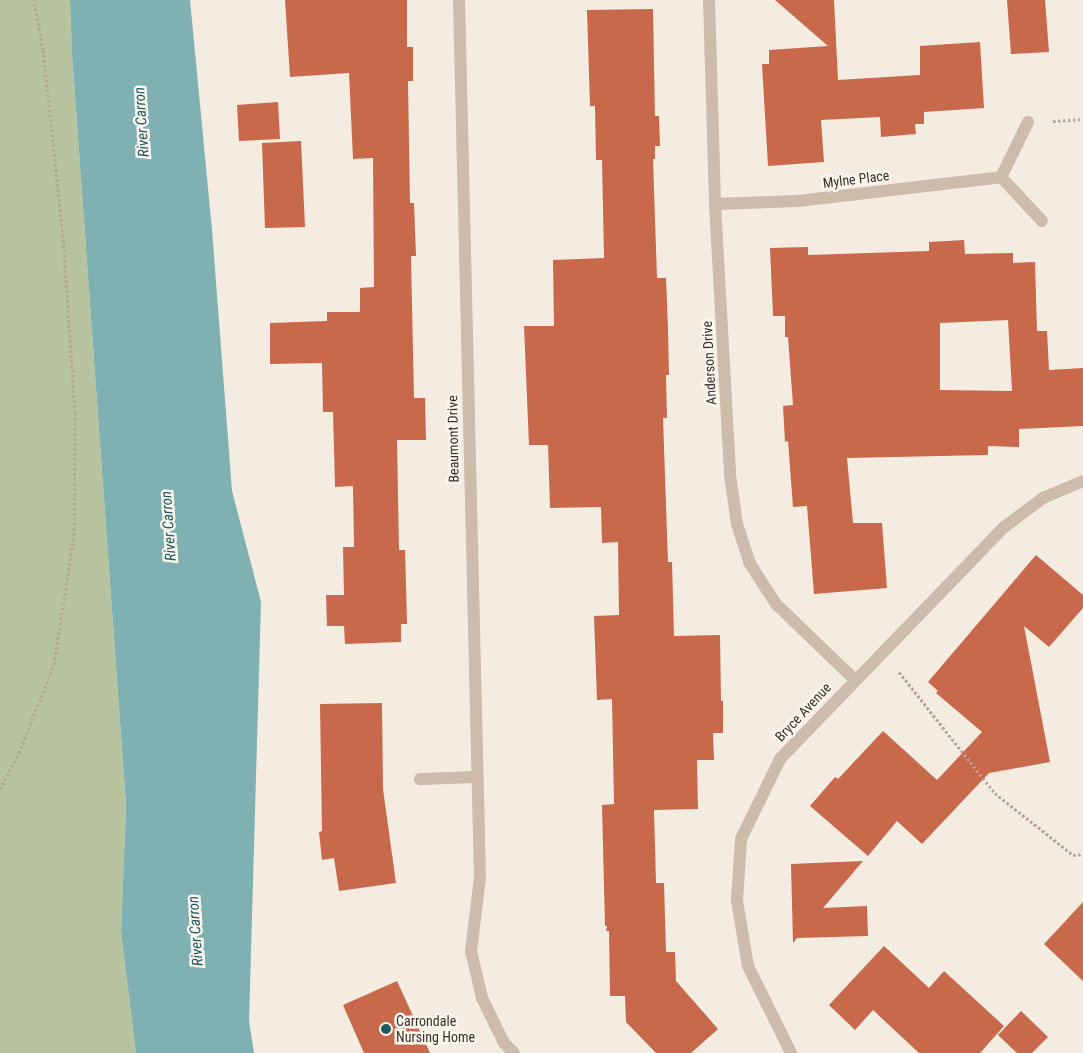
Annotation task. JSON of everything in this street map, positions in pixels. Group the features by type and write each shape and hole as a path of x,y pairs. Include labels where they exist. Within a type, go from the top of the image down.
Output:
{"street":[{"name":"Beaumont Drive","path":"459,0 476,777 480,877 471,951 482,998 504,1043 514,1053"},
{"name":"Anderson Drive","path":"709,0 715,204 730,475 737,524 749,562 776,604 855,680"},
{"path":"1028,122 1001,177 1042,220"},
{"name":"Mylne Place","path":"715,204 798,201 1001,177"},
{"name":"Bryce Avenue","path":"791,1053 748,966 737,900 741,839 780,759 1003,528 1043,498 1083,481"},
{"path":"420,779 476,777"}],"path":[{"path":"0,789 19,753 54,664 74,535 75,412 64,236 43,50 34,0"},
{"path":"883,652 995,793 1073,855 1083,854"}],"green space":[{"path":"0,0 70,0 72,54 126,805 121,932 136,1053 0,1053"}],"water":[{"name":"River Carron","path":"70,0 190,0 212,230 232,491 261,602 249,1021 254,1053 136,1053 121,932 126,805 72,54"}],"building":[{"path":"285,0 407,0 407,47 413,47 413,81 408,81 410,203 414,203 416,256 411,256 414,398 425,398 426,440 397,440 399,550 405,550 407,624 401,624 401,642 345,644 344,626 327,626 326,595 344,595 343,547 354,547 353,486 335,487 333,412 323,412 322,363 270,364 270,323 327,321 327,312 360,312 360,288 374,287 373,158 353,159 349,73 290,77"},
{"path":"775,0 834,0 838,80 920,75 920,46 980,42 984,108 924,112 924,124 915,124 916,134 881,137 880,117 821,120 824,162 768,166 762,64 769,64 769,50 828,46"},
{"path":"1007,0 1045,0 1049,52 1011,54"},
{"path":"653,9 655,116 659,116 660,146 655,146 655,159 653,159 657,278 666,278 669,375 666,375 667,418 663,418 668,562 672,562 674,636 720,635 721,701 723,701 723,733 713,733 714,760 697,760 698,809 654,810 656,883 664,883 666,952 675,952 676,981 718,1029 691,1053 656,1053 626,1022 625,996 610,996 609,931 606,931 607,926 605,926 602,805 614,804 612,699 597,700 594,616 619,615 618,542 602,543 601,507 550,508 548,445 529,445 524,326 554,326 553,260 604,258 602,160 596,160 595,106 590,106 587,10"},
{"path":"278,102 280,139 239,141 237,105"},
{"path":"301,141 305,227 265,228 262,143"},
{"path":"964,240 965,254 1013,253 1013,263 1035,262 1037,331 1047,331 1049,370 1083,368 1083,426 1019,429 1019,447 988,446 988,455 847,458 853,523 882,523 887,588 814,594 807,506 793,507 788,441 785,442 783,406 793,405 788,337 785,337 785,316 773,316 770,248 808,247 808,255 929,251 929,242","holes":["1008,320 1012,391 940,390 940,323"]},
{"path":"1036,555 1083,595 1083,608 1049,647 1024,626 1050,762 989,773 922,844 897,821 868,856 810,806 835,777 838,779 883,731 937,780 982,732 936,693 938,691 928,682"},
{"path":"382,703 383,789 396,883 339,891 334,858 322,860 319,832 322,831 320,704"},
{"path":"863,861 823,908 867,906 868,936 797,938 793,943 791,864"},
{"path":"1083,902 1083,981 1044,944"},
{"path":"884,946 929,988 944,971 1004,1026 980,1053 919,1053 873,1010 855,1030 829,1005"},
{"name":"Carrondale Nursing Home","path":"397,981 430,1053 364,1053 343,1005"},
{"path":"1021,1011 1048,1037 1032,1053 1017,1053 998,1035"}],"place":[{"name":"Carrondale Nursing Home","path":"386,1029"}]}
